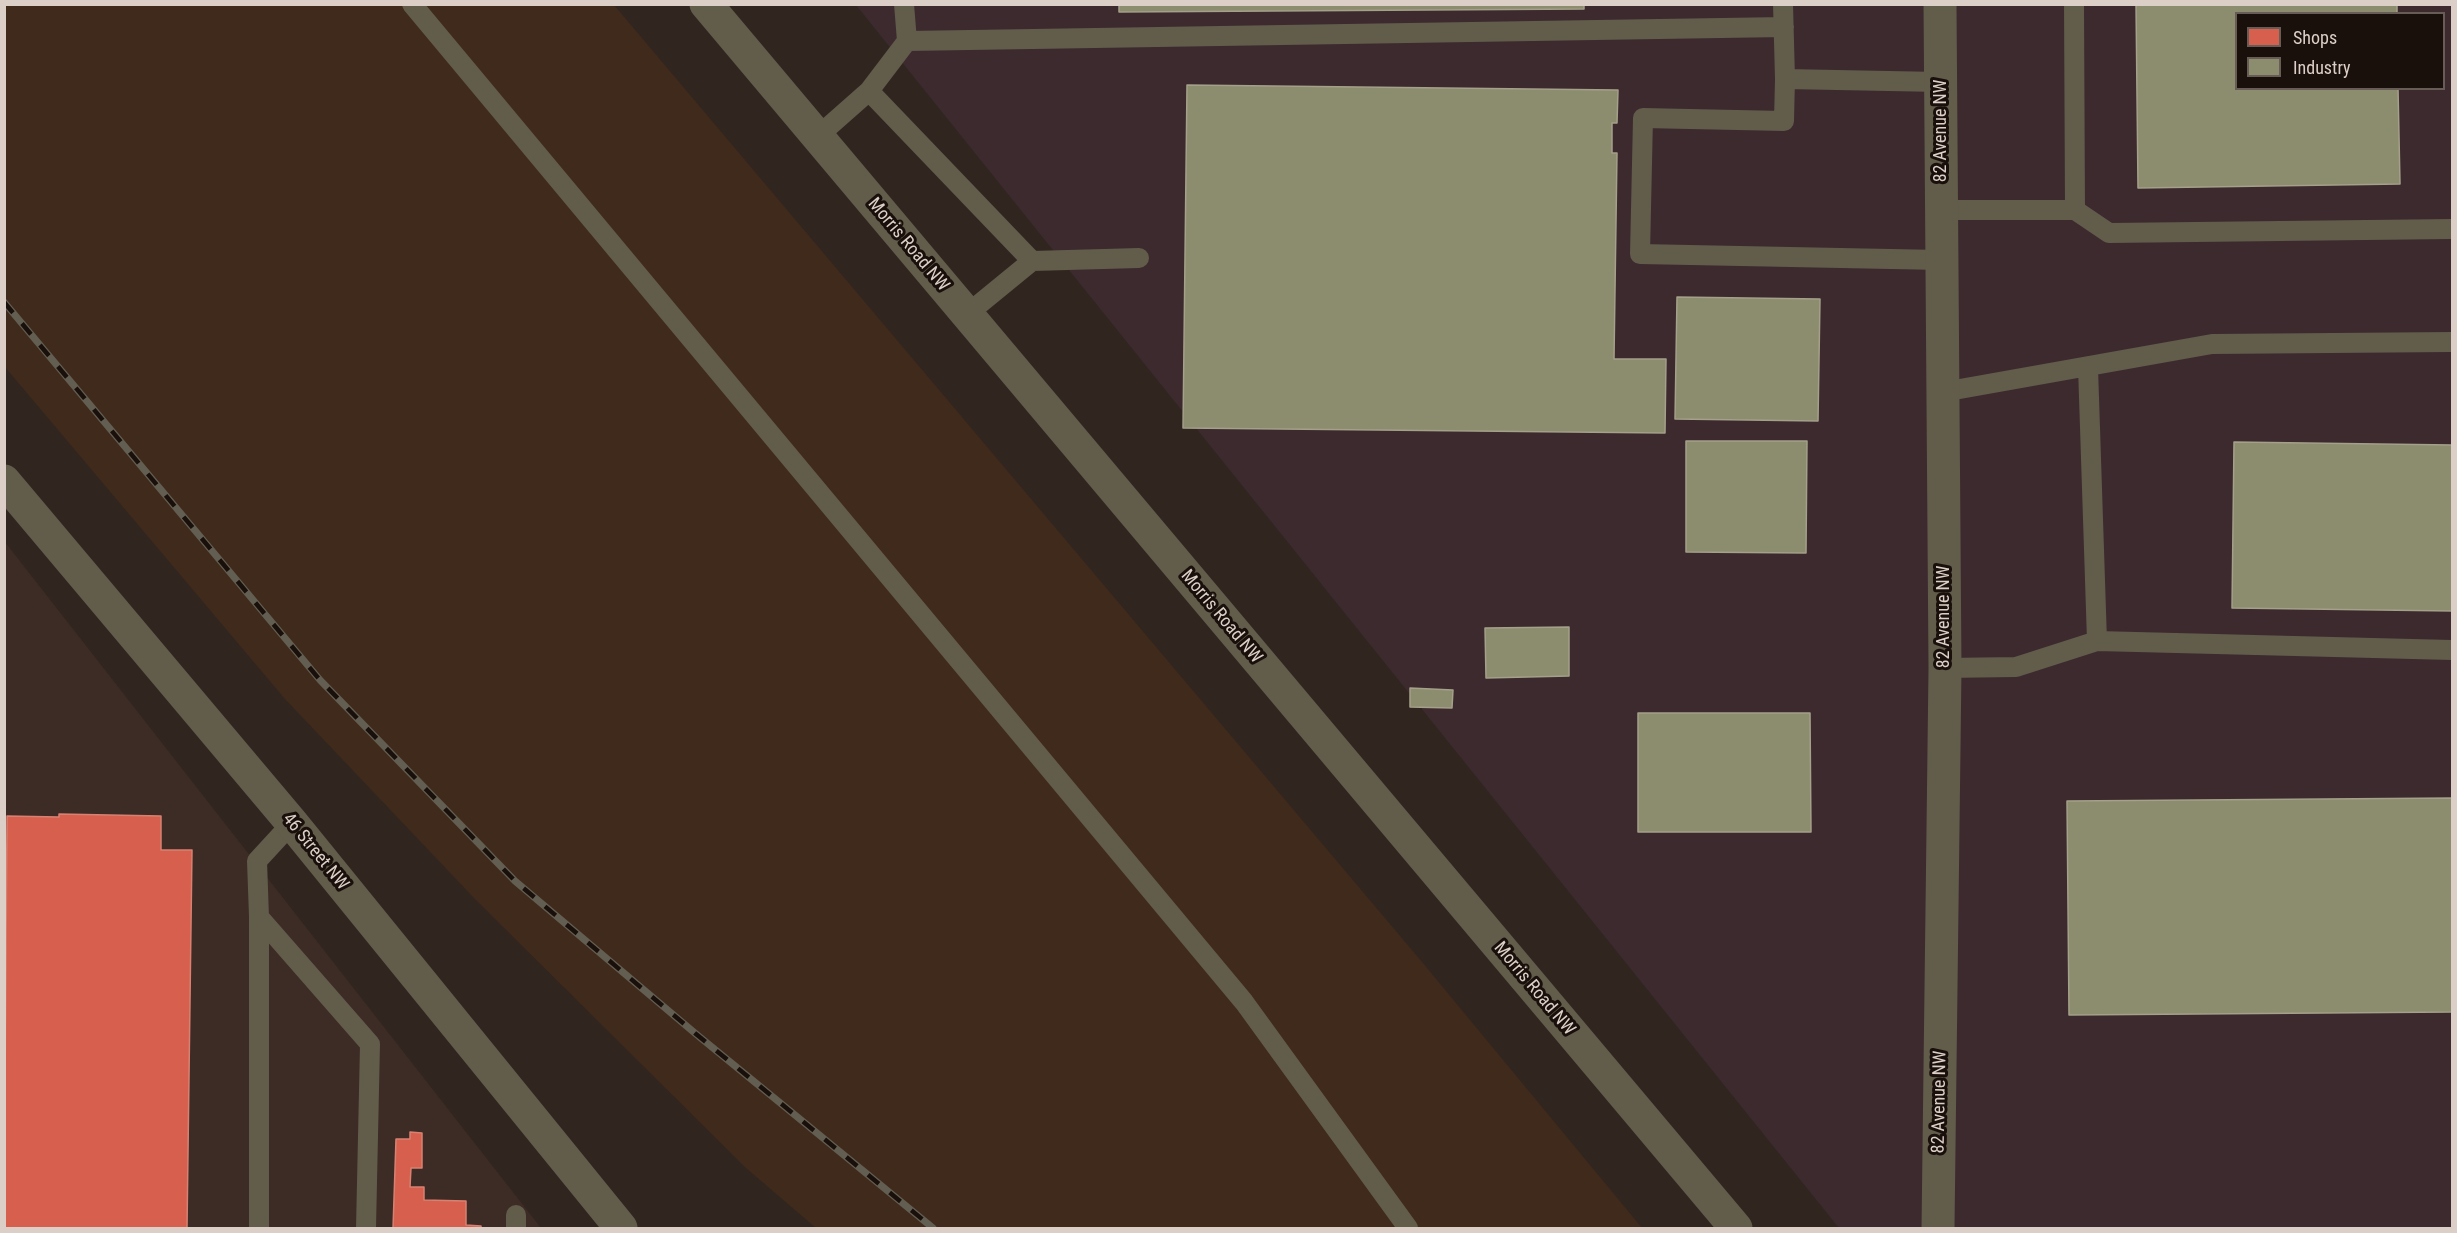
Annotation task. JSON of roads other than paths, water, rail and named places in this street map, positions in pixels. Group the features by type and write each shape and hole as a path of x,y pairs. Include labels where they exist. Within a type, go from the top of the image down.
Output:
{"street":[{"name":"Morris Road NW","path":"706,4 1736,1228"},
{"name":"82 Avenue NW","path":"1938,1228 1945,668 1940,4"},
{"name":"46 Street NW","path":"4,481 292,823 621,1228"}],"lane":[{"path":"412,4 1244,1002 1408,1228"},
{"path":"818,136 869,91 907,41 904,4"},
{"path":"1783,4 1784,121 1643,118 1640,254 1941,260"},
{"path":"2074,4 2075,210"},
{"path":"907,41 1784,27"},
{"path":"1785,79 1941,82"},
{"path":"869,91 1032,261"},
{"path":"1941,210 2075,210 2109,233 2452,229"},
{"path":"966,315 1032,261 1138,258"},
{"path":"1943,392 2212,344 2452,342"},
{"path":"2088,367 2097,641"},
{"path":"1945,668 2016,667 2097,641 2452,650"},
{"path":"258,1228 259,917 257,861 292,823"},
{"path":"259,917 370,1044 366,1228"}],"railway":[{"path":"4,302 320,680 515,881 696,1034 933,1228"}]}
